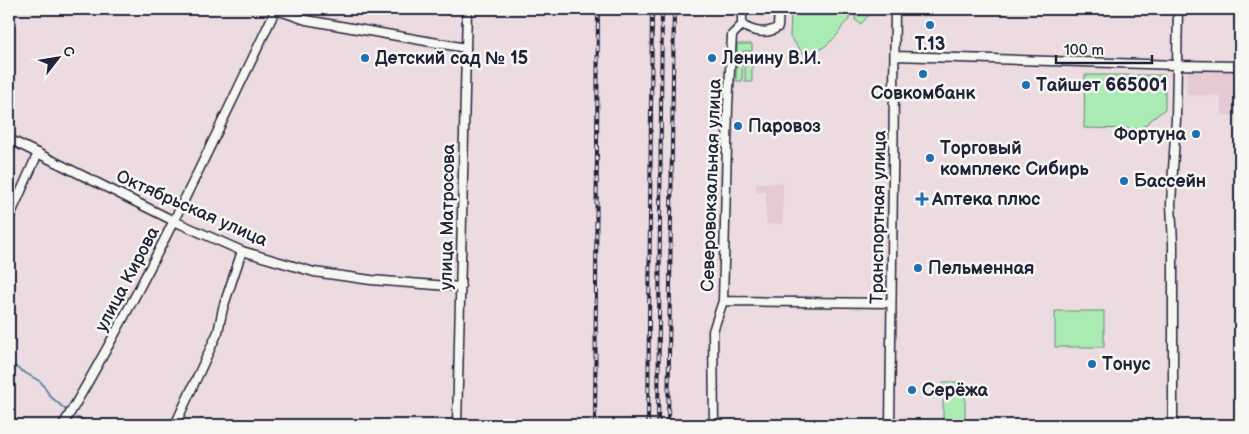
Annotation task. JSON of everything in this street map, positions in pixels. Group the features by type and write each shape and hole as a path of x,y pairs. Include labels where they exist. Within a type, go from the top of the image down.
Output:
{"street":[{"path":"275,9 306,20 466,48"},
{"name":"улица Кирова","path":"63,425 95,372 174,220 275,9"},
{"name":"улица Матросова","path":"457,425 466,9"},
{"name":"Северовокзальная улица","path":"714,425 713,331 723,301 728,106 732,35 742,25 742,9"},
{"path":"742,25 752,31 772,32 778,28 779,9"},
{"name":"Транспортная улица","path":"890,425 895,9"},
{"path":"1173,425 1174,260 1171,204 1176,119 1178,9"},
{"path":"895,56 1240,66"},
{"name":"Октябрьская улица","path":"9,139 174,220 242,250 314,272 371,280 461,287"},
{"path":"9,218 38,153"},
{"path":"175,425 218,332 222,308 242,250"},
{"path":"723,301 891,303"}],"shaded area":[{"path":"1187,70 1240,70 1240,116 1222,115 1220,96 1186,95"},
{"path":"756,183 783,183 783,224 766,224 766,192 756,192"}],"green space":[{"path":"856,9 874,9 861,24 855,20"},
{"path":"791,10 849,11 849,20 833,39 807,58 790,37"},
{"path":"737,44 752,44 752,51 743,51 742,81 736,81"},
{"path":"745,55 752,55 752,82 745,82"},
{"path":"1085,75 1165,75 1165,109 1140,129 1084,128"},
{"path":"1055,311 1104,311 1104,347 1055,347"},
{"path":"943,382 965,382 965,425 943,425"}],"waterway":[{"path":"9,361 41,382 50,396 67,411"},
{"path":"77,418 101,425"}],"railway":[{"path":"595,425 598,9"},
{"path":"648,425 652,9"},
{"path":"658,425 662,9"},
{"path":"668,425 674,9"}],"place":[{"name":"T.13","path":"930,25"},
{"name":"Детский сад № 15","path":"365,58"},
{"name":"Ленину В.И.","path":"712,58"},
{"name":"Совкомбанк","path":"923,74"},
{"name":"Тайшет 665001","path":"1026,85"},
{"name":"Паровоз","path":"738,126"},
{"name":"Фортуна","path":"1196,134"},
{"name":"Торговый комплекс Сибирь","path":"930,158"},
{"name":"Бассейн","path":"1124,181"},
{"name":"Аптека плюс","path":"922,199"},
{"name":"Пельменная","path":"918,268"},
{"name":"Тонус","path":"1092,364"},
{"name":"Серёжа","path":"912,390"}]}
